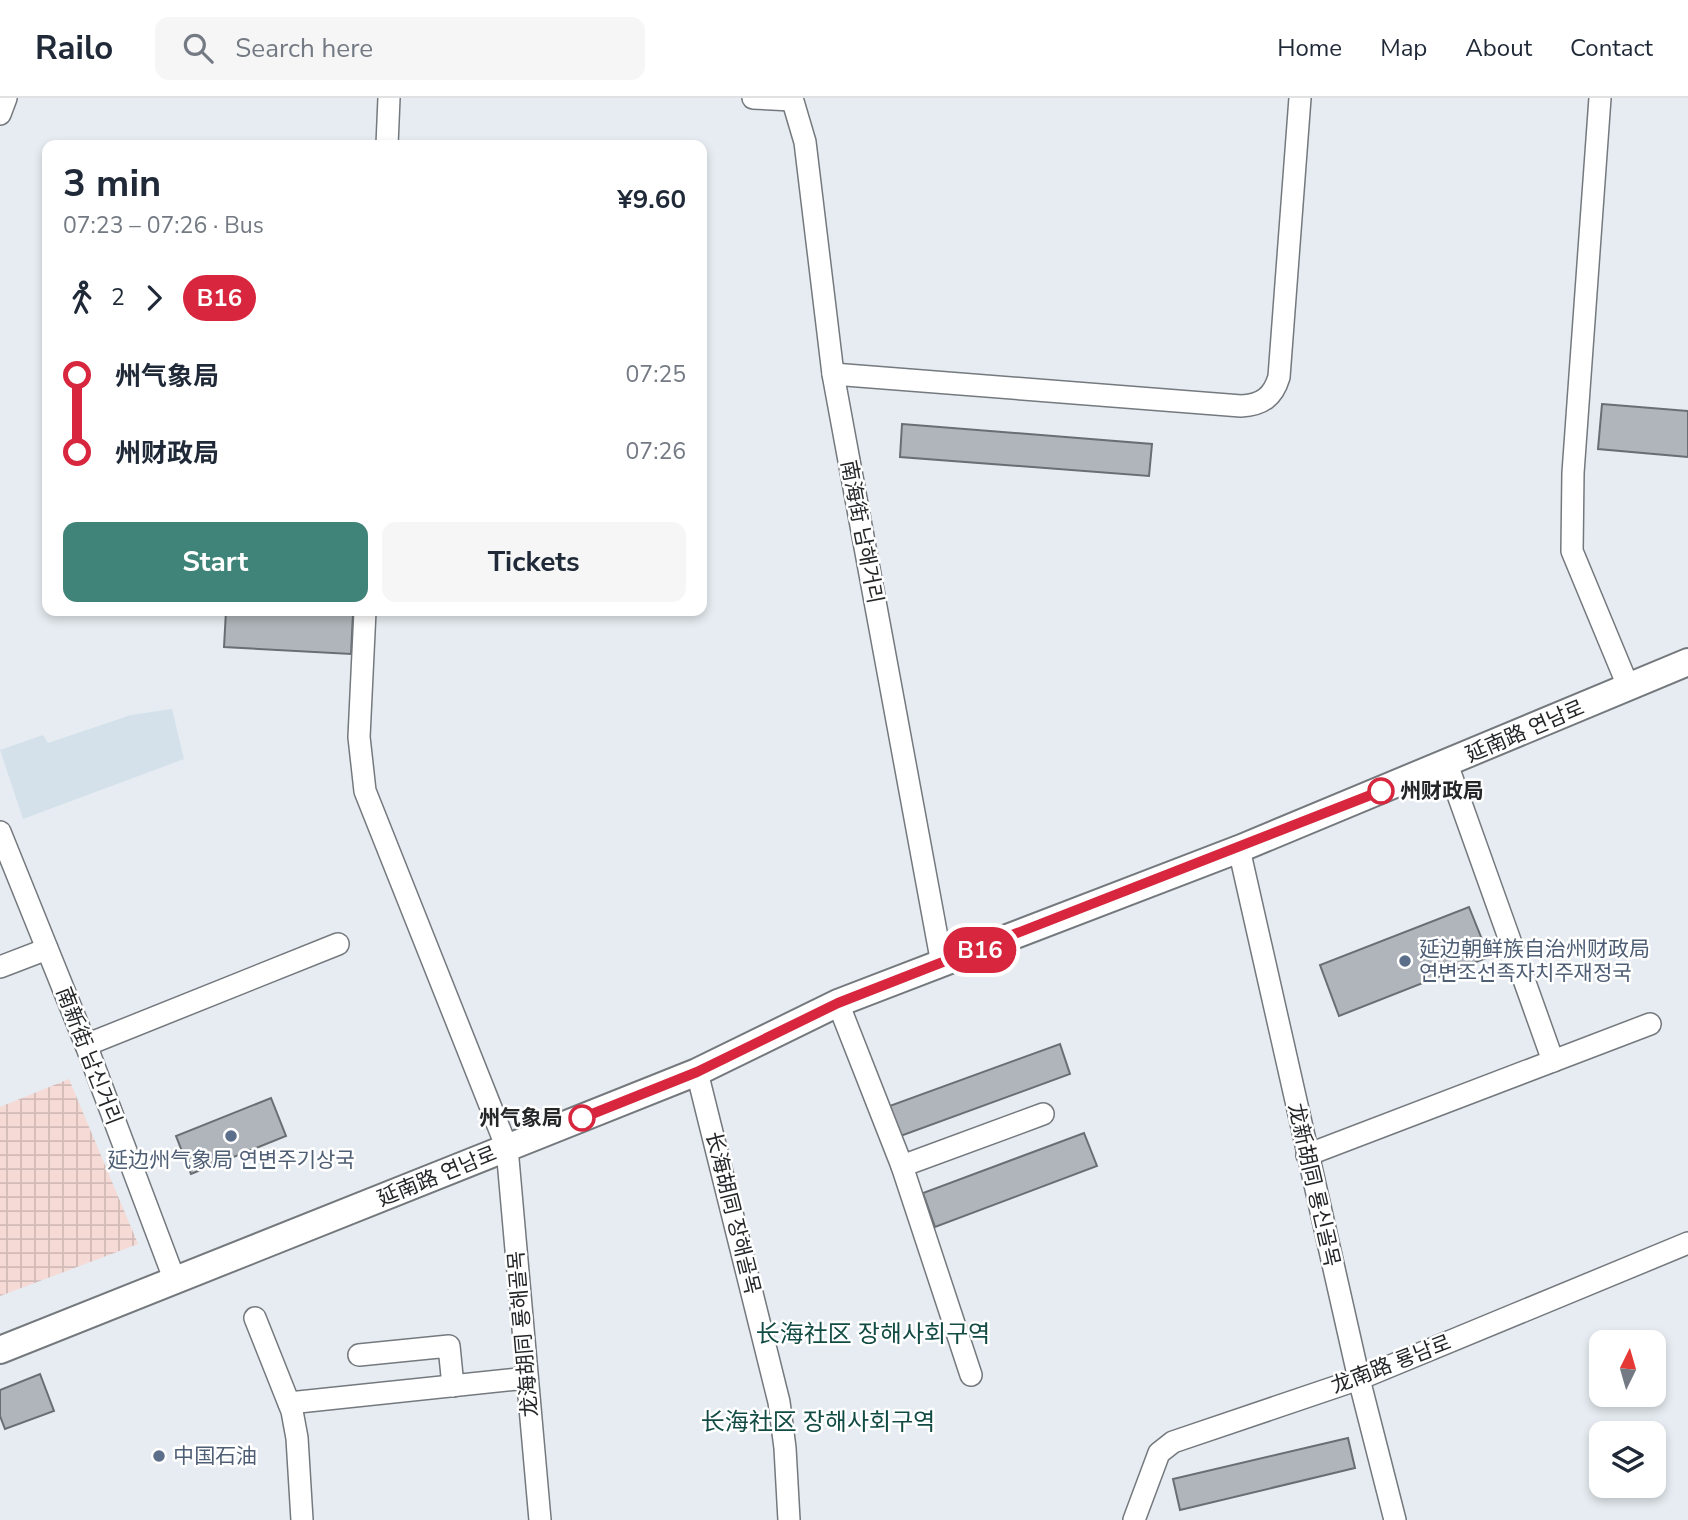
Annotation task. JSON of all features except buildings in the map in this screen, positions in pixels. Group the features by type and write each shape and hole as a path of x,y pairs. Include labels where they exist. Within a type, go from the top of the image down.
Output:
{"main road":[{"name":"延南路 연남로","path":"0,1350 697,1072 838,1003 1239,849 1688,662"}],"street":[{"path":"0,114 6,98"},
{"path":"387,140 389,98"},
{"path":"752,98 792,99"},
{"path":"833,374 1241,406 1264,401 1275,391 1279,377 1300,98"},
{"path":"1600,98 1573,473 1572,551 1629,686"},
{"name":"南海街 남해거리","path":"792,99 805,142 833,374 942,964"},
{"name":"龙海胡同 룡해골목","path":"365,616 359,737 365,791 507,1148 540,1520"},
{"path":"1447,764 1553,1061"},
{"name":"南新街 남신거리","path":"3,846 86,1045 175,1281"},
{"name":"龙新胡同 룡신골목","path":"1239,849 1307,1156 1395,1520"},
{"path":"86,1045 338,944"},
{"path":"0,967 47,949"},
{"path":"838,1003 902,1166 971,1375"},
{"path":"1307,1156 1650,1024"},
{"name":"长海胡同 장해골목","path":"697,1072 779,1402 789,1520"},
{"path":"902,1166 1043,1114"},
{"name":"龙南路 룡남로","path":"1134,1520 1159,1453 1173,1442 1359,1379 1688,1243"},
{"path":"255,1318 289,1403 298,1438 302,1520"},
{"path":"359,1355 449,1346 453,1386"},
{"path":"289,1403 527,1378"}],"shaded area":[{"path":"172,709 184,759 23,819 0,750 43,735 48,743 131,715"},
{"path":"69,1079 138,1244 0,1296 0,1107"}],"bus line":[{"name":"B16","path":"582,1118 697,1072 838,1003 1239,849 1381,791"}],"place":[{"name":"州财政局","path":"1381,791"},
{"name":"延边朝鲜族自治州财政局 연변조선족자치주재정국","path":"1405,961"},
{"name":"州气象局","path":"582,1118"},
{"name":"延边州气象局 연변주기상국","path":"231,1136"},
{"name":"中国石油","path":"159,1456"}],"district":[{"name":"长海社区 장해사회구역","path":"873,1334"},
{"name":"长海社区 장해사회구역","path":"818,1422"}]}
